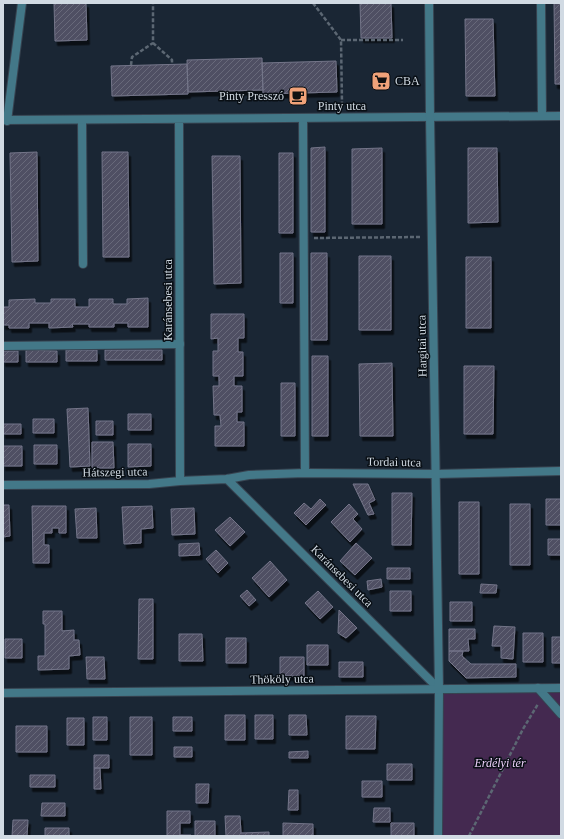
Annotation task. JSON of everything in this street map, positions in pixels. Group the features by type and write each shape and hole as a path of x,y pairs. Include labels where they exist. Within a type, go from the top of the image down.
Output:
{"street":[{"path":"5,120 22,3"},
{"name":"Hargitai utca","path":"429,3 439,689"},
{"path":"541,3 542,116"},
{"name":"Pinty utca","path":"5,120 561,116"},
{"path":"303,118 304,473"},
{"name":"Karánsebesi utca","path":"179,119 180,481"},
{"path":"82,120 84,264"},
{"path":"3,346 180,344"},
{"name":"Tordai utca","path":"227,479 249,476 304,473 436,474 561,472"},
{"name":"Karánsebesi utca","path":"227,479 439,689"},
{"name":"Hátszegi utca","path":"3,485 149,484 227,479"},
{"path":"538,688 561,714"},
{"name":"Thököly utca","path":"3,693 561,688"},
{"path":"438,836 439,689"}],"path":[{"path":"153,3 152,42 172,60 172,64"},
{"path":"313,3 341,40 342,103"},
{"path":"341,40 403,40"},
{"path":"131,65 132,57 152,42"},
{"path":"304,238 432,237"},
{"path":"469,836 522,729 536,706 545,696"}],"green space":[{"name":"Erdélyi tér","path":"561,688 561,836 438,836 439,689"}],"building":[{"path":"54,3 86,3 87,40 55,41"},
{"path":"360,3 391,3 392,38 361,38"},
{"path":"554,3 561,3 561,84 555,84"},
{"path":"465,19 493,19 495,96 466,96"},
{"path":"262,58 263,90 188,92 187,60"},
{"path":"336,61 337,92 263,94 262,63"},
{"path":"187,64 188,94 112,96 111,66"},
{"path":"325,147 325,232 311,232 311,148"},
{"path":"382,148 382,224 352,224 352,149"},
{"path":"468,148 497,148 498,222 468,223"},
{"path":"37,152 38,261 12,262 10,153"},
{"path":"102,152 128,152 129,257 103,257"},
{"path":"279,153 293,153 293,233 279,233"},
{"path":"212,156 240,156 241,283 214,284"},
{"path":"280,253 293,253 293,303 280,303"},
{"path":"311,253 327,253 327,340 311,340"},
{"path":"359,256 391,256 391,330 359,330"},
{"path":"466,257 491,257 491,328 466,328"},
{"path":"148,298 148,327 128,327 128,323 114,323 114,327 89,327 89,324 72,324 73,327 49,328 49,323 29,323 29,328 9,328 9,325 3,325 3,307 9,307 9,300 35,299 35,303 51,303 51,299 75,299 75,307 89,307 89,299 113,299 113,304 127,304 127,299"},
{"path":"211,314 244,314 244,338 238,338 238,352 243,352 243,376 234,376 234,386 242,386 242,412 237,412 237,422 244,422 244,446 215,446 215,426 221,426 220,415 214,415 213,386 219,386 219,376 213,376 213,351 218,351 218,338 211,339"},
{"path":"26,350 57,351 57,362 26,362"},
{"path":"66,350 97,350 97,361 66,361"},
{"path":"105,350 162,350 162,360 105,360"},
{"path":"3,351 18,351 18,362 3,362"},
{"path":"312,356 328,356 328,436 312,436"},
{"path":"392,363 393,436 360,436 359,364"},
{"path":"464,366 494,366 493,434 464,434"},
{"path":"281,383 295,383 295,436 281,436"},
{"path":"88,408 90,466 70,467 67,409"},
{"path":"128,414 151,414 151,430 128,430"},
{"path":"33,419 54,419 54,433 33,433"},
{"path":"96,421 113,421 113,435 96,435"},
{"path":"3,424 21,424 21,434 3,434"},
{"path":"92,442 113,442 114,468 92,468"},
{"path":"128,444 151,444 151,466 128,467"},
{"path":"34,445 57,445 57,464 34,464"},
{"path":"3,446 22,446 22,466 3,466"},
{"path":"353,484 368,484 375,500 369,503 374,514 368,515"},
{"path":"392,493 412,493 411,545 392,545"},
{"path":"320,499 326,505 306,525 294,513 304,503 311,509"},
{"path":"546,499 561,499 561,525 546,525"},
{"path":"459,502 479,502 479,574 459,574"},
{"path":"349,504 358,514 353,519 362,529 350,542 331,522"},
{"path":"510,504 530,504 530,565 510,565"},
{"path":"3,505 9,505 10,536 3,537"},
{"path":"32,506 66,506 66,533 59,533 59,528 52,528 52,533 44,533 44,545 49,545 49,563 33,563"},
{"path":"152,506 153,528 141,529 141,543 124,544 122,507"},
{"path":"96,508 97,538 77,538 75,509"},
{"path":"194,508 195,534 172,535 171,509"},
{"path":"230,517 245,532 230,546 215,530"},
{"path":"548,539 561,539 561,555 548,555"},
{"path":"199,543 200,555 179,556 179,544"},
{"path":"356,543 372,558 355,575 340,561"},
{"path":"216,550 228,563 218,573 206,559"},
{"path":"270,561 287,580 269,597 252,578"},
{"path":"387,568 410,568 410,579 387,579"},
{"path":"381,579 382,587 368,590 367,581"},
{"path":"481,584 497,585 496,593 480,593"},
{"path":"247,590 256,600 249,606 240,596"},
{"path":"318,591 333,607 320,619 305,603"},
{"path":"390,591 411,591 411,611 390,611"},
{"path":"139,599 153,599 153,659 138,659"},
{"path":"450,602 472,602 472,621 450,621"},
{"path":"339,610 357,628 346,638 338,633"},
{"path":"43,611 62,611 62,631 74,630 74,640 79,640 80,655 69,656 69,669 38,670 38,656 45,656 45,624 43,624"},
{"path":"494,626 515,627 513,659 501,658 501,646 492,646"},
{"path":"449,629 475,629 475,639 468,639 469,651 449,651"},
{"path":"523,633 543,633 543,662 523,662"},
{"path":"179,634 202,634 203,661 179,661"},
{"path":"552,637 561,637 561,663 552,663"},
{"path":"226,638 246,638 246,663 226,663"},
{"path":"5,639 22,639 22,658 5,658"},
{"path":"307,645 328,645 328,665 307,665"},
{"path":"449,651 463,651 462,656 471,664 516,664 516,677 466,678 449,661"},
{"path":"86,657 104,657 105,679 87,679"},
{"path":"280,657 304,657 304,676 280,676"},
{"path":"339,662 363,662 363,677 339,677"},
{"path":"225,715 245,715 245,740 225,740"},
{"path":"255,715 273,715 273,739 255,739"},
{"path":"289,715 306,715 307,735 289,735"},
{"path":"346,716 376,716 375,749 346,749"},
{"path":"93,717 107,717 107,740 93,740"},
{"path":"130,717 152,717 152,755 130,755"},
{"path":"173,717 192,717 192,731 173,731"},
{"path":"67,718 84,718 84,745 67,745"},
{"path":"16,726 47,726 47,752 16,752"},
{"path":"174,747 192,747 192,757 174,757"},
{"path":"308,751 308,758 289,758 289,752"},
{"path":"94,755 109,755 109,768 94,768"},
{"path":"387,764 412,764 412,780 387,780"},
{"path":"94,768 100,768 101,789 94,789"},
{"path":"30,775 55,775 55,787 30,787"},
{"path":"362,781 382,781 382,797 362,797"},
{"path":"196,784 209,784 208,803 196,803"},
{"path":"289,790 298,790 298,810 288,810"},
{"path":"42,803 65,803 65,816 41,816"},
{"path":"374,808 390,808 390,822 373,822"},
{"path":"167,811 190,811 190,823 180,823 180,835 191,836 167,836"},
{"path":"225,816 240,816 241,833 269,832 269,836 226,836"},
{"path":"13,820 28,820 27,836 12,836"},
{"path":"195,821 215,821 215,836 195,836"},
{"path":"283,823 313,824 313,836 283,836"},
{"path":"391,823 414,823 414,836 391,836"},
{"path":"45,828 69,828 69,836 45,836"}],"place":[{"name":"CBA","path":"381,81"},
{"name":"Pinty Presszó","path":"298,96"}]}
